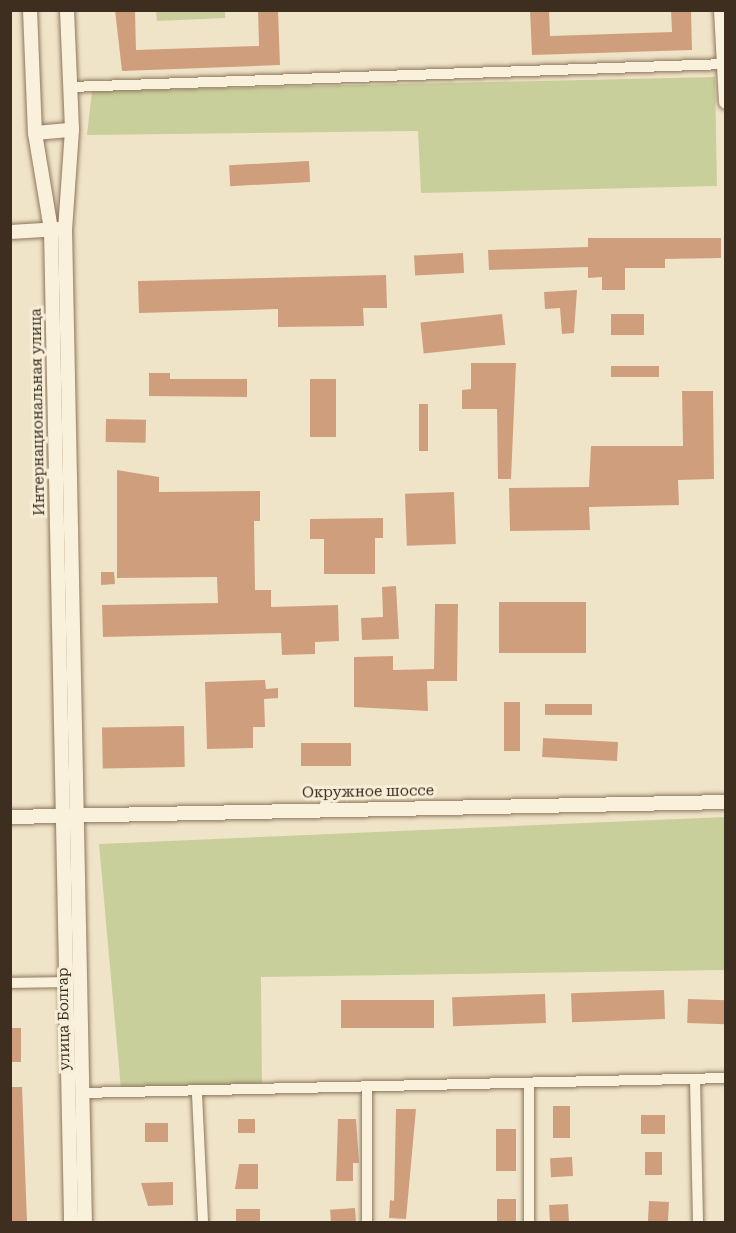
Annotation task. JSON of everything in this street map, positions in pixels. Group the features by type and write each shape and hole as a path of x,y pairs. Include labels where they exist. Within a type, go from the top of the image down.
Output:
{"street":[{"name":"Интернациональная улица","path":"30,10 35,133 58,229"},
{"name":"Интернациональная улица","path":"67,10 72,130 58,229 69,815"},
{"path":"722,10 726,102"},
{"path":"70,87 724,64"},
{"path":"35,133 72,130"},
{"path":"10,232 58,229"},
{"name":"Окружное шоссе","path":"10,817 726,801"},
{"name":"улица Болгар","path":"69,815 66,982 71,1222"},
{"name":"улица Болгар","path":"69,815 85,1222"},
{"path":"10,983 66,982"},
{"path":"81,1093 197,1094 367,1086 726,1078"},
{"path":"695,1079 698,1222"},
{"path":"529,1083 529,1222"},
{"path":"367,1086 367,1222"},
{"path":"197,1094 203,1222"}],"green space":[{"path":"156,11 225,11 225,18 157,21"},
{"path":"715,77 717,186 421,193 418,131 87,135 92,91"},
{"path":"725,817 725,970 261,977 262,1087 121,1089 99,844"}],"building":[{"path":"115,10 135,10 136,50 259,46 258,10 278,10 280,65 122,71"},
{"path":"530,10 549,10 550,36 672,32 671,10 691,10 692,50 532,55"},
{"path":"309,161 310,182 230,186 229,165"},
{"path":"588,238 721,238 721,258 665,259 665,268 625,268 625,290 602,290 602,277 588,278 588,267 489,270 488,250 588,247"},
{"path":"463,253 464,273 415,276 414,256"},
{"path":"386,275 387,308 363,308 364,326 278,327 278,309 139,313 138,281"},
{"path":"577,290 574,333 562,334 560,308 545,309 544,292"},
{"path":"502,314 505,345 424,353 420,323"},
{"path":"611,314 644,314 644,335 611,335"},
{"path":"471,363 516,363 511,479 498,479 497,409 462,409 462,390 471,389"},
{"path":"611,366 659,366 659,377 611,377"},
{"path":"149,373 170,373 170,379 247,379 247,397 149,396"},
{"path":"310,379 336,379 336,437 310,437"},
{"path":"682,391 713,391 714,479 678,480 679,505 589,507 590,530 510,531 509,488 589,487 591,446 683,446"},
{"path":"419,404 428,404 428,451 419,451"},
{"path":"106,419 146,420 146,443 106,442"},
{"path":"117,470 159,477 159,492 260,491 260,521 254,521 255,590 271,590 271,607 338,605 339,641 315,642 315,654 282,655 281,633 103,637 102,605 218,603 217,577 117,578"},
{"path":"454,492 456,544 407,546 405,494"},
{"path":"383,518 383,538 375,538 375,574 324,574 324,539 310,539 310,519"},
{"path":"101,572 114,572 115,584 101,585"},
{"path":"396,586 399,639 362,640 361,618 383,617 382,587"},
{"path":"499,602 586,602 586,653 499,653"},
{"path":"435,604 458,604 457,681 427,681 428,711 354,707 354,657 393,656 393,670 434,669"},
{"path":"265,680 266,689 278,688 278,698 264,699 265,727 253,727 253,748 207,749 205,682"},
{"path":"504,702 520,702 520,751 504,751"},
{"path":"545,704 592,704 592,715 545,715"},
{"path":"184,726 185,767 103,768 102,727"},
{"path":"543,738 618,742 617,761 542,757"},
{"path":"301,743 351,743 351,766 301,766"},
{"path":"664,990 665,1019 572,1022 571,993"},
{"path":"545,994 546,1023 453,1026 452,997"},
{"path":"688,999 726,1000 725,1024 687,1023"},
{"path":"341,1000 434,1000 434,1028 341,1028"},
{"path":"10,1028 21,1028 21,1062 10,1062"},
{"path":"10,1087 22,1087 27,1222 10,1222"},
{"path":"553,1106 570,1106 570,1138 553,1138"},
{"path":"396,1109 416,1109 406,1219 389,1218 390,1200 394,1201"},
{"path":"641,1115 665,1115 665,1134 641,1134"},
{"path":"238,1119 255,1119 255,1133 238,1133"},
{"path":"338,1119 356,1119 359,1163 353,1163 353,1181 336,1181"},
{"path":"145,1123 168,1123 168,1142 145,1142"},
{"path":"496,1129 516,1129 516,1171 496,1171"},
{"path":"645,1152 662,1152 662,1175 645,1175"},
{"path":"572,1157 573,1176 551,1177 550,1158"},
{"path":"239,1164 258,1164 258,1189 235,1189"},
{"path":"173,1182 173,1205 148,1206 141,1183"},
{"path":"497,1199 516,1199 516,1222 497,1222"},
{"path":"649,1201 669,1202 668,1222 648,1222"},
{"path":"568,1204 569,1222 550,1222 549,1205"},
{"path":"355,1208 356,1222 331,1222 330,1210"},
{"path":"236,1209 260,1209 260,1222 236,1222"}]}
